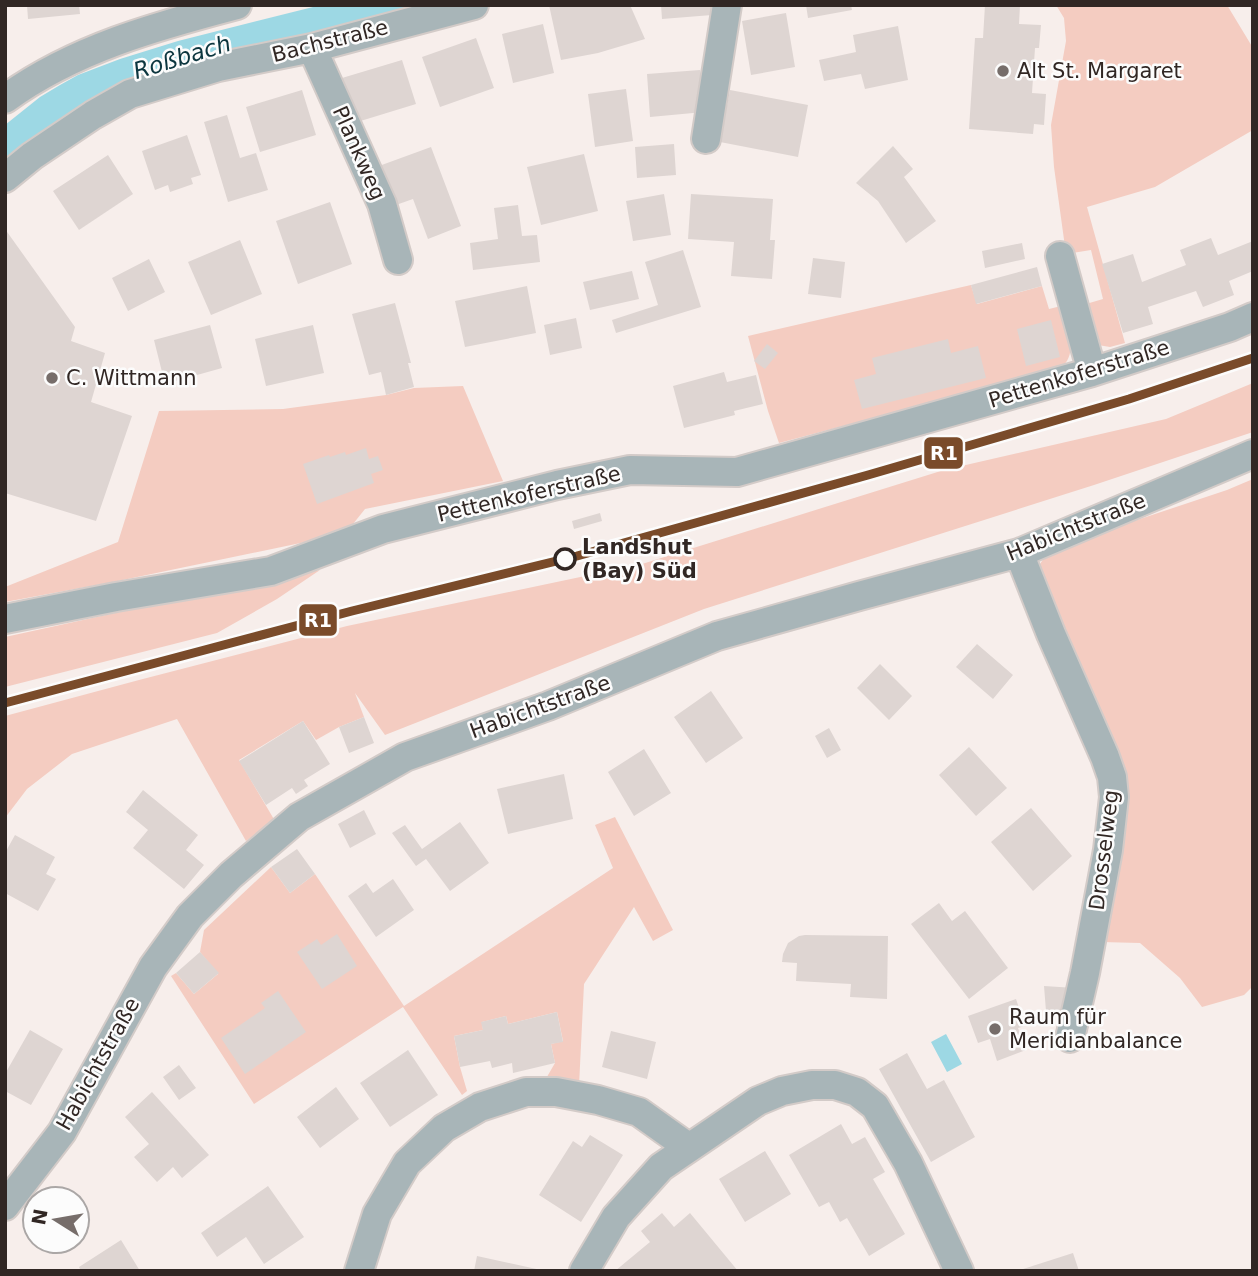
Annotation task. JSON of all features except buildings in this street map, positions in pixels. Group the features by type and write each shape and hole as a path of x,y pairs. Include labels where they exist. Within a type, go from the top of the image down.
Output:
{"street":[{"path":"5,99 60,66 109,44 237,5"},
{"name":"Bachstraße","path":"5,178 32,156 130,94 218,67 312,48 474,5"},
{"path":"706,139 727,5"},
{"name":"Plankweg","path":"312,48 382,204 398,260"},
{"path":"1060,256 1092,372"},
{"name":"Pettenkoferstraße","path":"5,619 271,571 383,529 557,485 631,470 737,472 1092,372 1253,317"},
{"name":"Habichtstraße","path":"5,1206 62,1132 152,967 190,916 231,875 299,817 405,757 548,706 717,636 1018,553 1253,454"},
{"name":"Drosselweg","path":"1018,553 1112,777 1114,797 1108,850 1070,1038"},
{"path":"584,1271 616,1217 661,1167 758,1101 782,1091 811,1085 835,1085 857,1092 875,1106 908,1163 959,1271"},
{"path":"359,1271 377,1214 407,1163 444,1128 480,1107 526,1092 556,1092 598,1100 639,1112 688,1147"}],"shaded area":[{"path":"1056,5 1227,5 1253,48 1253,130 1155,187 1087,207 1125,343 1110,347 1098,345 1086,304 1103,299 1091,250 1066,254 1051,125 1066,41 1064,18"},
{"path":"971,285 977,304 1042,286 1049,309 1061,306 1071,347 1067,362 1061,368 779,443 748,336"},
{"path":"1253,383 1253,432 704,609 385,735 355,693 364,717 316,740 303,721 239,760 275,821 246,841 177,719 72,754 27,789 5,818 5,716 347,626 642,564 944,470 1166,419"},
{"path":"463,386 503,481 365,509 353,524 315,540 5,602 5,587 118,542 159,411 283,409 386,395 414,388"},
{"path":"1253,479 1253,986 1244,995 1202,1007 1180,978 1140,943 1101,942 1114,797 1039,589 1040,564 1050,549"},
{"path":"320,570 277,599 217,633 5,687 5,637"},
{"path":"615,817 673,930 653,941 634,907 584,984 579,1086 544,1082 555,1063 551,1044 563,1041 557,1012 508,1024 506,1016 482,1022 483,1030 454,1036 467,1091 462,1095 403,1007 254,1104 171,976 176,973 194,994 218,974 200,952 204,930 271,867 290,893 315,874 404,1006 613,868 595,825"}],"water":[{"name":"Roßbach","path":"321,5 438,5 223,58 21,150 5,160 5,125 40,97 78,75 178,41"},
{"path":"946,1034 962,1064 947,1072 931,1042"}],"transit line":[{"name":"R1","path":"5,703 352,611 577,556 1129,399 1253,358"}],"place":[{"name":"Alt St. Margaret","path":"1003,71"},
{"name":"C. Wittmann","path":"52,378"},
{"name":"Landshut (Bay) Süd","path":"565,559"},
{"name":"Raum für Meridianbalance","path":"995,1029"}]}
